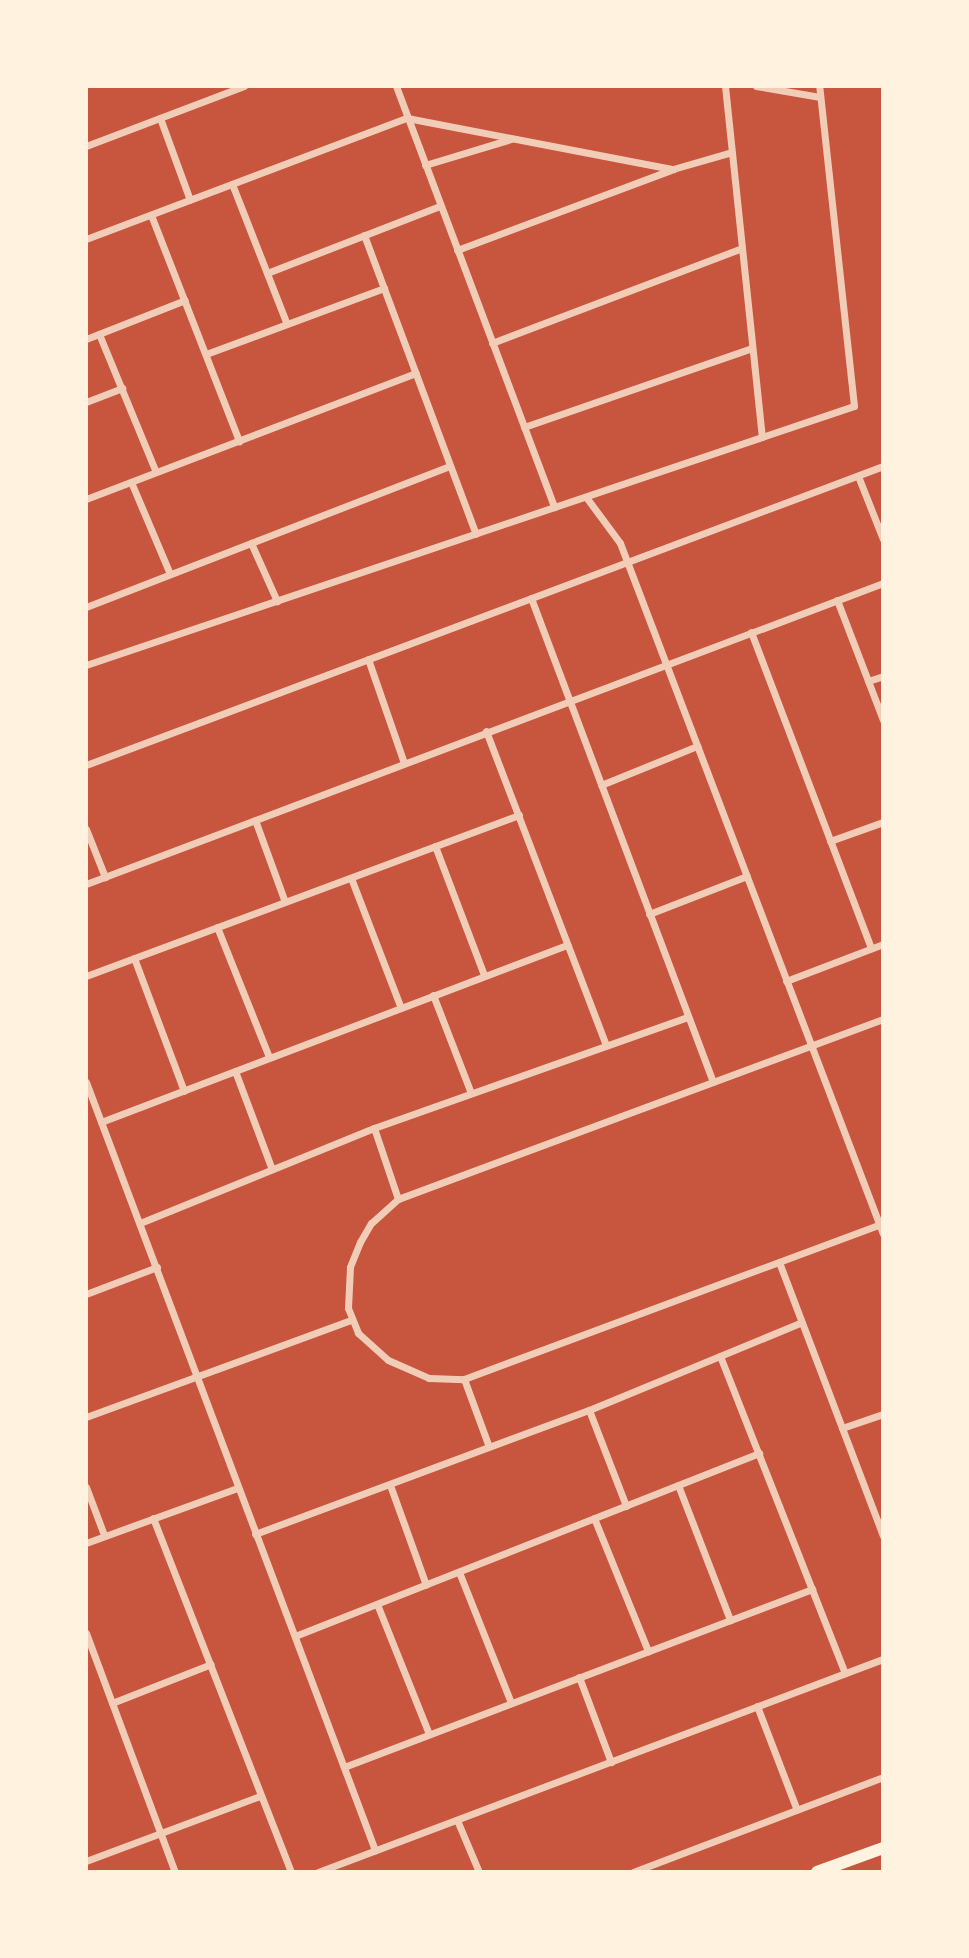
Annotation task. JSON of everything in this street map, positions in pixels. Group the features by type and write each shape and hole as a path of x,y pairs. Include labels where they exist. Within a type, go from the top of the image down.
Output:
{"highway":[{"path":"817,1872 883,1848"}],"street":[{"path":"86,146 244,86"},
{"path":"396,86 554,507"},
{"path":"725,86 762,437"},
{"path":"756,86 820,97"},
{"path":"86,665 854,406 819,86"},
{"path":"160,118 190,200"},
{"path":"86,239 407,118 673,169"},
{"path":"425,165 514,138"},
{"path":"457,250 673,169 732,152"},
{"path":"232,184 287,324"},
{"path":"267,273 440,206"},
{"path":"151,215 239,441"},
{"path":"364,235 476,534"},
{"path":"492,343 742,248"},
{"path":"206,354 384,288"},
{"path":"86,339 185,300"},
{"path":"99,334 156,472"},
{"path":"524,427 752,348"},
{"path":"86,499 416,373"},
{"path":"86,402 122,388"},
{"path":"86,607 450,466"},
{"path":"86,765 883,466"},
{"path":"858,476 883,539"},
{"path":"131,482 170,574"},
{"path":"586,497 627,562 883,1234"},
{"path":"251,543 277,601"},
{"path":"86,884 883,583"},
{"path":"531,598 713,1082"},
{"path":"837,600 883,720"},
{"path":"751,632 871,948"},
{"path":"368,659 404,763"},
{"path":"868,681 883,676"},
{"path":"486,731 605,1043"},
{"path":"601,785 697,746"},
{"path":"86,976 519,815"},
{"path":"255,820 285,902"},
{"path":"830,841 883,822"},
{"path":"86,829 105,877"},
{"path":"435,846 484,975"},
{"path":"649,914 747,876"},
{"path":"351,878 401,1008"},
{"path":"217,927 269,1057"},
{"path":"786,981 883,944"},
{"path":"101,1122 568,945"},
{"path":"134,958 184,1091"},
{"path":"433,995 471,1093"},
{"path":"140,1223 271,1167 374,1128 605,1043 688,1017"},
{"path":"881,1223 464,1379 429,1378 388,1360 351,1320 348,1289 360,1242 371,1223 398,1199 883,1019"},
{"path":"235,1071 271,1167"},
{"path":"86,1082 375,1850"},
{"path":"374,1128 398,1199"},
{"path":"779,1262 883,1536"},
{"path":"86,1294 157,1267"},
{"path":"86,1417 351,1320"},
{"path":"255,1534 589,1410 802,1322"},
{"path":"720,1356 845,1673"},
{"path":"464,1379 489,1447"},
{"path":"589,1410 626,1506"},
{"path":"842,1428 883,1414"},
{"path":"295,1636 759,1453"},
{"path":"390,1485 426,1585"},
{"path":"678,1485 730,1620"},
{"path":"86,1487 104,1535"},
{"path":"86,1543 237,1488"},
{"path":"153,1518 291,1872"},
{"path":"594,1518 648,1651"},
{"path":"459,1572 511,1703"},
{"path":"344,1767 812,1589"},
{"path":"377,1604 429,1734"},
{"path":"86,1633 175,1872"},
{"path":"318,1872 883,1659"},
{"path":"112,1703 211,1664"},
{"path":"579,1677 611,1762"},
{"path":"757,1706 797,1810"},
{"path":"633,1872 883,1777"},
{"path":"86,1861 260,1796"},
{"path":"457,1820 479,1872"}]}
